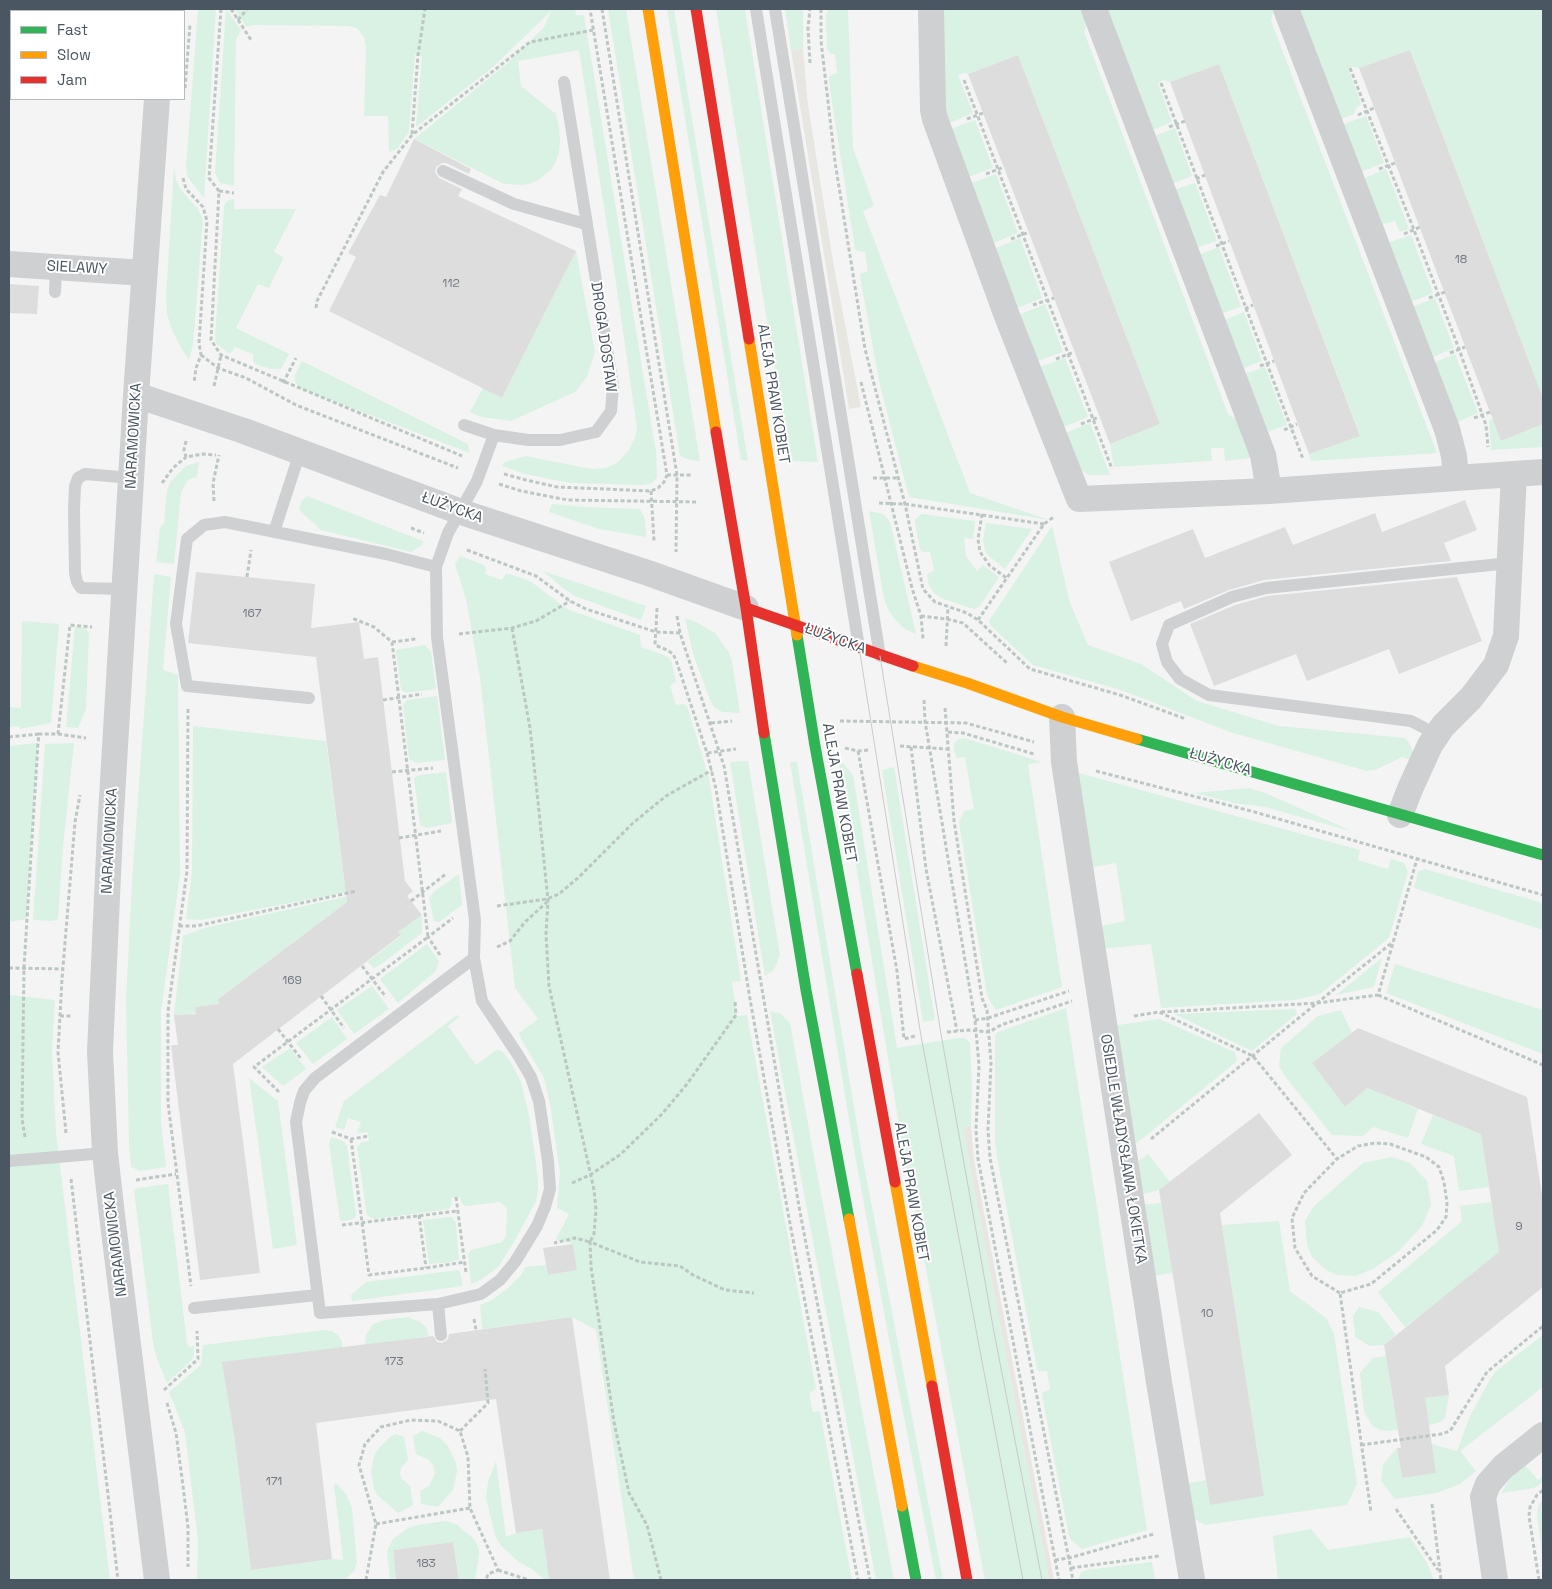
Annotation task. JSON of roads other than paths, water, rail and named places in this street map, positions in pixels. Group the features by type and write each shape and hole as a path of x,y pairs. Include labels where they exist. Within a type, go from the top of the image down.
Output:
{"street":[{"path":"648,9 746,608 762,720 806,990 916,1580"},
{"name":"ALEJA PRAW KOBIET","path":"696,9 819,765 967,1580"},
{"path":"931,9 933,110 935,119 1007,316 1079,499 1269,490 1455,467 1514,474 1543,472"},
{"path":"1094,9 1265,464 1269,490"},
{"path":"1286,9 1447,429 1455,467"},
{"name":"NARAMOWICKA","path":"157,100 136,395 100,1017 100,1077 105,1153 157,1580"},
{"name":"SIELAWY","path":"9,264 144,273"},
{"name":"ŁUŻYCKA","path":"136,395 218,422 461,512 648,573 880,656 967,682 1062,717 1543,855"},
{"path":"1400,815 1420,766 1443,726 1471,698 1496,665 1506,636 1514,474"},
{"name":"OSIEDLE WŁADYSŁAWA ŁOKIETKA","path":"1062,717 1064,762 1159,1382 1192,1580"},
{"path":"1495,1580 1484,1497 1488,1484 1503,1467 1543,1435"}],"lane":[{"path":"756,9 859,648"},
{"path":"775,9 880,656"},
{"name":"DROGA DOSTAW","path":"464,425 494,435 528,440 560,440 596,432 611,411 613,386 564,82"},
{"path":"443,171 514,204 586,224"},
{"path":"56,267 56,292"},
{"path":"474,958 357,1045 315,1078 304,1091 296,1122 320,1313 438,1304 481,1294 500,1280 515,1262 537,1226 545,1208 550,1189 540,1101 527,1070 482,1001 474,958 474,910 436,637 436,566 448,534 481,470 494,435"},
{"path":"274,532 300,452"},
{"path":"125,589 81,588 77,582 75,574 75,486 78,478 85,474 132,478"},
{"path":"309,698 187,686 176,624 187,539 204,525 225,522 386,554 436,566"},
{"path":"1438,735 1411,721 1209,695 1180,679 1167,662 1162,644 1169,625 1232,597 1266,588 1510,563"},
{"path":"9,1161 105,1153"},
{"path":"194,1308 317,1295"},
{"path":"438,1304 441,1335"}],"tram line":[{"path":"859,647 921,1036 1023,1580"},
{"path":"880,656 941,1034 994,1332 1042,1580"}]}
